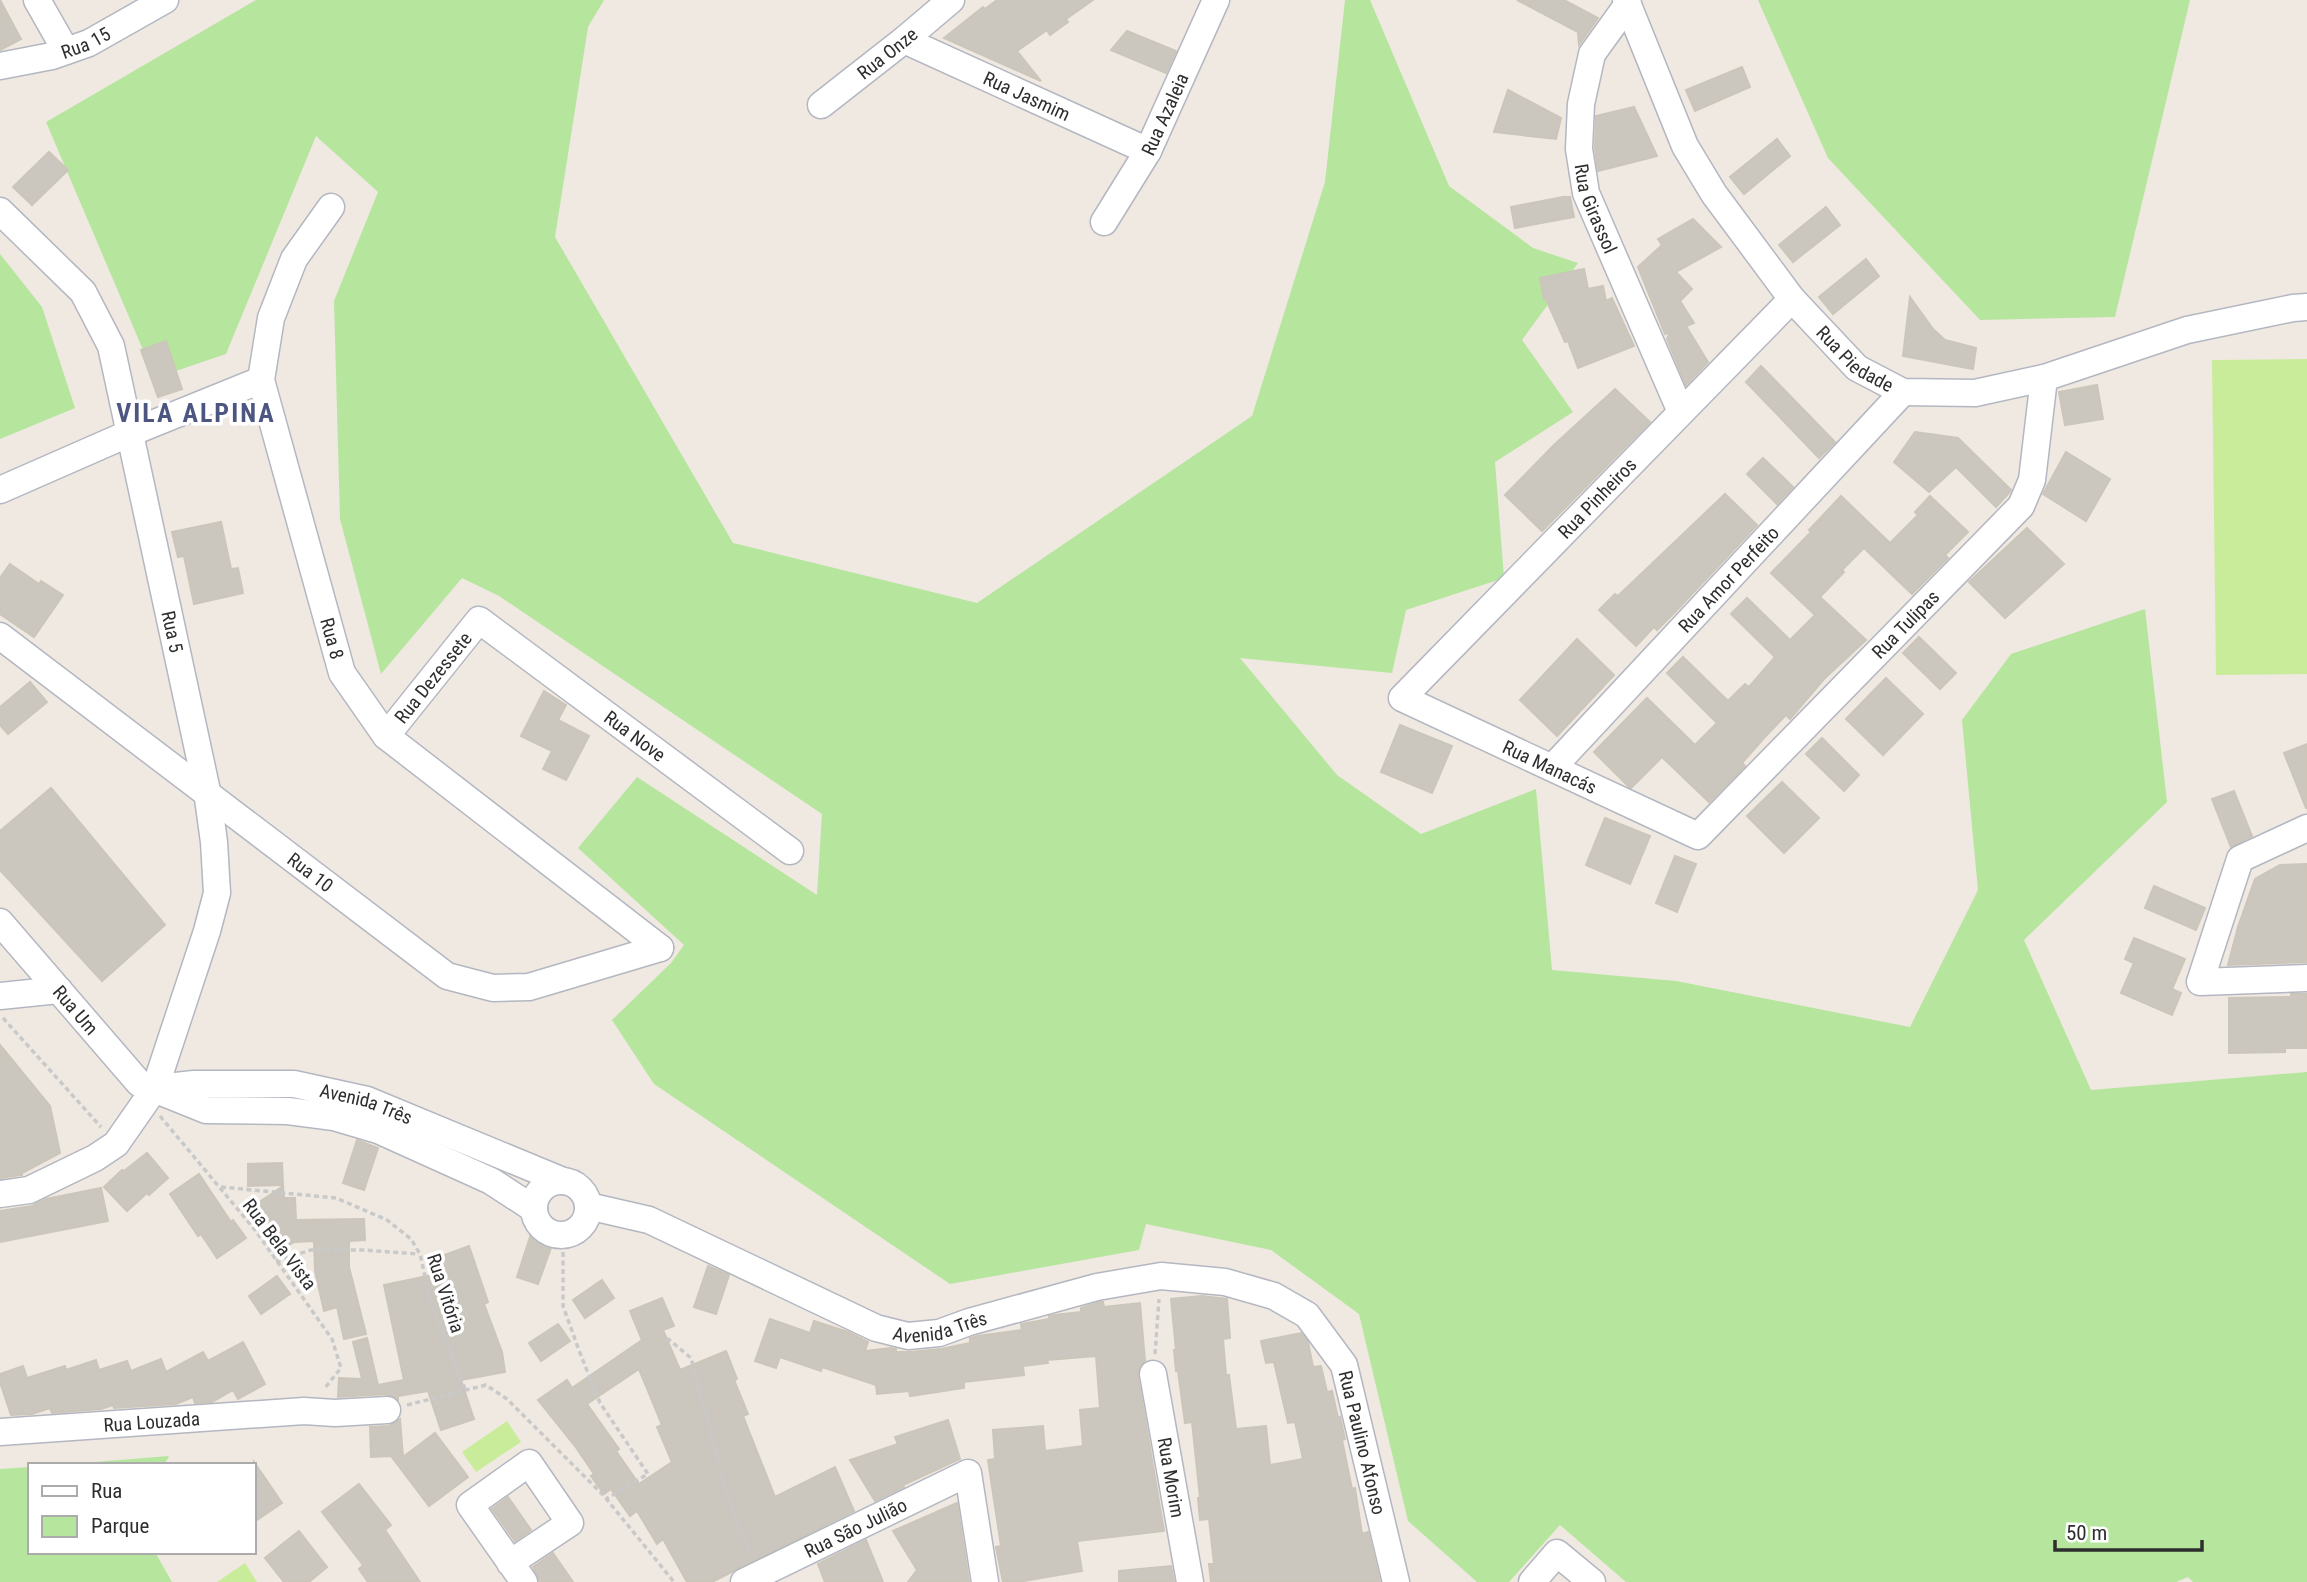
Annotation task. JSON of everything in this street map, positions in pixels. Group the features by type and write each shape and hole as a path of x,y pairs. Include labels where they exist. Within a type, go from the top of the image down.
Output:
{"street":[{"path":"37,0 66,51"},
{"name":"Rua 15","path":"0,66 89,43 165,0"},
{"name":"Rua Onze","path":"821,105 950,0"},
{"name":"Rua Azaleia","path":"1104,222 1148,151 1216,0"},
{"name":"Rua Piedade","path":"1627,2 1685,146 1714,194 1792,299 1857,368 1903,392 1975,393 2044,378 2187,330 2307,307"},
{"name":"Rua Girassol","path":"1627,2 1592,54 1581,104 1579,149 1586,193 1681,412"},
{"name":"Rua Jasmim","path":"904,40 1148,151"},
{"name":"Rua 8","path":"331,207 294,259 271,318 261,380 342,673 386,736 660,948"},
{"name":"Rua 5","path":"0,211 83,292 111,346 207,793 217,893 207,931 147,1091"},
{"name":"Rua Pinheiros","path":"1402,698 1792,299"},
{"name":"Rua Tulipas","path":"1698,836 2021,506 2032,480 2044,378"},
{"path":"0,490 261,380"},
{"name":"Rua Amor Perfeito","path":"1553,767 1903,392"},
{"name":"Rua Dezessete","path":"386,736 479,620"},
{"name":"Rua Nove","path":"479,620 790,851"},
{"name":"Rua 10","path":"0,636 447,976 493,988 528,988 660,948"},
{"name":"Rua Manacás","path":"1402,698 1698,836"},
{"path":"2307,828 2240,859 2200,982 2307,978"},
{"name":"Rua Um","path":"0,922 147,1091"},
{"path":"0,996 59,990"},
{"name":"Avenida Três","path":"147,1091 194,1084 294,1084 367,1100 580,1189 588,1206 649,1220 876,1328 908,1336 939,1333 969,1322 1097,1287 1161,1276 1225,1282 1274,1296 1307,1315"},
{"path":"0,1194 29,1190 106,1151 147,1091"},
{"name":"Avenida Três","path":"147,1091 206,1110 288,1111 334,1117 378,1130 491,1181 534,1209 540,1225 554,1234 563,1235"},
{"path":"534,1209 539,1191 554,1181 563,1181"},
{"path":"563,1235 579,1228 588,1213 588,1206"},
{"name":"Rua Paulino Afonso","path":"1307,1315 1345,1365 1396,1582"},
{"name":"Rua Morim","path":"1153,1374 1189,1582"},
{"name":"Rua Louzada","path":"0,1432 303,1411 346,1413 387,1410"},
{"name":"Rua São Julião","path":"751,1578 968,1473 985,1582"},
{"path":"1532,1582 1557,1553 1592,1582"}],"path":[{"path":"0,1015 106,1151"},
{"name":"Rua Bela Vista","path":"147,1091 332,1339 341,1368 303,1411"},
{"name":"Rua Vitória","path":"219,1187 336,1198 387,1220 411,1238 420,1254 431,1303 465,1389"},
{"path":"563,1235 564,1306 580,1353 600,1403 648,1474 606,1499"},
{"path":"276,1261 311,1250 420,1254"},
{"path":"1153,1374 1161,1276"},
{"path":"667,1338 691,1359 751,1578"}],"green space":[{"path":"256,0 604,0 588,27 555,237 733,543 977,603 1252,416 1325,182 1345,0 1370,0 1449,186 1533,248 1578,263 1522,340 1573,412 1495,462 1504,578 1406,610 1392,673 1240,658 1337,775 1421,834 1536,789 1552,970 1676,981 1910,1027 1978,890 1962,720 2011,654 2145,609 2167,802 2024,940 2091,1090 2307,1072 2307,1582 2193,1582 2188,1577 2176,1582 1626,1582 1560,1525 1509,1582 1477,1582 1408,1521 1359,1314 1271,1250 1146,1224 1139,1250 950,1284 654,1084 612,1020 671,963 684,945 578,848 637,777 817,895 822,814 499,596 462,578 381,674 340,519 334,301 378,192 316,136 226,354 155,378 46,122"},
{"path":"1758,0 2190,0 2115,317 1980,320 1828,158"},
{"path":"0,254 42,307 75,408 0,439"},
{"path":"2307,359 2307,674 2216,675 2212,360"},
{"path":"507,1421 521,1442 476,1472 462,1452"},
{"path":"169,1456 165,1463 82,1463"},
{"path":"28,1467 28,1554 156,1554 172,1582 0,1582 0,1469"},
{"path":"245,1563 257,1582 217,1582"}],"building":[{"path":"0,0 21,39 0,50"},
{"path":"997,0 1093,0 1066,19 1068,22 1050,35 1047,30 1017,51 1041,81 944,38 983,7 985,9"},
{"path":"1517,0 1564,0 1598,18 1579,45 1578,32"},
{"path":"1127,31 1176,51 1166,73 1111,50"},
{"path":"1742,67 1750,87 1695,111 1686,90"},
{"path":"1508,90 1561,118 1556,139 1494,132"},
{"path":"1634,107 1657,156 1598,171 1595,148 1596,116"},
{"path":"1777,139 1790,156 1744,194 1730,177"},
{"path":"49,152 68,170 32,205 13,187"},
{"path":"1570,197 1574,217 1515,228 1511,207"},
{"path":"1826,207 1840,225 1793,262 1779,245"},
{"path":"1693,219 1721,247 1676,272 1692,289 1680,301 1694,323 1686,326 1708,362 1686,385 1667,339 1670,332 1665,334 1638,267 1662,245 1658,239"},
{"path":"1866,259 1879,276 1833,314 1819,297"},
{"path":"1584,269 1588,289 1603,286 1606,301 1612,298 1634,346 1578,368 1568,341 1565,342 1544,299 1540,278"},
{"path":"1910,297 1933,329 1945,340 1976,348 1973,369 1903,356"},
{"path":"166,341 182,389 158,397 141,350"},
{"path":"1761,366 1835,442 1819,458 1746,382"},
{"path":"2097,385 2103,419 2065,425 2059,392"},
{"path":"1615,389 1650,422 1542,531 1505,495"},
{"path":"1915,432 1958,438 2011,490 1996,507 1956,467 1929,492 1894,462"},
{"path":"2066,452 2110,479 2086,521 2043,494"},
{"path":"1763,458 1793,487 1777,504 1747,474"},
{"path":"1725,494 1757,525 1657,630 1654,627 1636,646 1599,610 1615,594 1618,596"},
{"path":"1841,496 1890,543 1918,515 1915,512 1930,496 1968,532 1945,555 1948,558 1912,594 1864,548 1842,570 1844,572 1820,597 1866,640 1824,679 1790,719 1786,715 1742,763 1745,766 1709,802 1662,757 1629,787 1594,752 1647,698 1695,745 1717,723 1667,673 1683,657 1728,701 1745,684 1749,687 1775,657 1731,614 1747,598 1790,640 1815,615 1771,573"},
{"path":"221,522 231,569 238,568 243,593 194,604 184,556 178,557 172,532"},
{"path":"2027,528 2064,564 2005,618 1969,582"},
{"path":"10,564 39,584 41,581 63,595 34,637 0,614 0,578"},
{"path":"1919,637 1956,673 1940,689 1903,653"},
{"path":"1577,639 1614,675 1557,736 1520,700"},
{"path":"1886,678 1923,714 1883,755 1846,719"},
{"path":"30,682 47,702 8,734 0,725 0,707"},
{"path":"544,691 566,705 558,720 589,736 566,780 543,769 552,751 521,736"},
{"path":"1400,725 1452,746 1432,793 1381,772"},
{"path":"1822,738 1859,775 1844,791 1806,754"},
{"path":"2307,744 2307,808 2306,808 2284,753"},
{"path":"1782,782 1819,818 1784,853 1747,816"},
{"path":"51,788 165,925 102,981 0,870 0,831"},
{"path":"2234,791 2252,836 2231,847 2212,799"},
{"path":"1605,818 1650,836 1630,884 1586,865"},
{"path":"1675,856 1696,864 1677,912 1656,903"},
{"path":"2307,864 2307,962 2228,965 2255,879 2280,865"},
{"path":"2154,886 2205,908 2196,930 2145,908"},
{"path":"2134,938 2185,959 2172,989 2181,993 2172,1015 2121,993 2134,963 2125,959"},
{"path":"2291,994 2307,994 2307,1048 2285,1048 2285,1052 2229,1053 2229,998 2291,997"},
{"path":"0,1045 50,1106 60,1153 22,1175 0,1178"},
{"path":"357,1140 378,1148 364,1190 343,1183"},
{"path":"147,1153 168,1178 127,1211 104,1187 122,1170"},
{"path":"282,1163 283,1185 248,1186 248,1164"},
{"path":"199,1174 231,1222 233,1220 246,1238 217,1258 201,1234 198,1236 170,1194"},
{"path":"283,1186 284,1198 295,1198 296,1220 364,1219 365,1240 349,1241 349,1267 366,1334 344,1339 337,1307 324,1311 315,1271 314,1241 294,1242 275,1252 261,1222 261,1201"},
{"path":"101,1188 108,1221 0,1242 0,1211 32,1206 46,1199"},
{"path":"531,1234 553,1242 538,1284 517,1277"},
{"path":"469,1246 488,1302 484,1304 502,1352 505,1372 461,1380 474,1419 441,1430 428,1391 398,1396 398,1400 386,1394 338,1397 339,1378 362,1379 353,1342 367,1338 378,1385 404,1380 384,1285 442,1273 436,1258"},
{"path":"708,1266 729,1275 716,1314 694,1307"},
{"path":"277,1276 290,1294 261,1314 249,1296"},
{"path":"602,1280 614,1298 585,1318 573,1300"},
{"path":"1202,1296 1227,1299 1230,1338 1223,1339 1226,1375 1229,1375 1236,1429 1266,1426 1270,1465 1303,1459 1295,1422 1288,1423 1274,1362 1266,1363 1261,1341 1301,1333 1308,1342 1313,1367 1321,1366 1327,1392 1332,1391 1338,1418 1340,1417 1345,1439 1342,1440 1352,1489 1355,1488 1362,1534 1368,1532 1380,1582 1211,1582 1209,1564 1214,1564 1209,1519 1200,1520 1192,1422 1185,1423 1176,1371 1171,1299"},
{"path":"662,1298 674,1326 663,1330 680,1370 726,1351 748,1414 743,1416 775,1497 835,1467 854,1511 712,1582 687,1582 663,1539 657,1544 637,1511 630,1516 611,1489 604,1494 575,1446 538,1400 567,1380 572,1388 642,1340 630,1311","holes":["639,1369 662,1425 657,1427 672,1462 639,1484 616,1451 619,1449 587,1404"]},
{"path":"1103,1302 1104,1307 1140,1303 1145,1361 1139,1368 1138,1377 1164,1531 1077,1541 1082,1571 1018,1582 1003,1582 996,1547 1001,1546 988,1460 995,1459 993,1430 1043,1426 1045,1451 1083,1446 1080,1410 1100,1408 1096,1356 1047,1360 1048,1363 1023,1366 1024,1375 964,1382 964,1388 910,1396 909,1391 877,1394 876,1385 822,1367 821,1371 780,1357 776,1368 755,1361 770,1319 810,1333 814,1321 848,1332 868,1342 865,1351 891,1348 896,1349 896,1352 910,1352 941,1349 970,1343 970,1338 978,1336 1022,1330 1021,1324 1049,1319 1049,1316 1081,1312 1081,1308"},
{"path":"558,1324 570,1341 541,1361 529,1343"},
{"path":"243,1342 265,1384 238,1399 233,1390 212,1402 195,1403 193,1397 176,1404 114,1408 113,1405 101,1409 52,1413 50,1408 32,1414 11,1415 0,1382 0,1374 23,1366 27,1378 65,1366 66,1370 96,1360 99,1370 127,1361 131,1371 161,1359 166,1372 203,1352 208,1361"},
{"path":"400,1419 403,1457 435,1433 468,1477 429,1506 391,1456 371,1457 370,1427 389,1426"},
{"path":"948,1420 960,1459 875,1501 850,1460 898,1444 895,1437"},
{"path":"256,1465 282,1503 256,1521"},
{"path":"359,1484 391,1525 385,1530 420,1582 368,1582 359,1569 363,1565 322,1512"},
{"path":"508,1497 531,1530 515,1541 492,1509"},
{"path":"957,1503 969,1582 908,1582 917,1570 893,1531"},
{"path":"299,1531 327,1567 309,1582 284,1582 265,1558"},
{"path":"866,1540 883,1582 825,1582 818,1564"},
{"path":"553,1553 573,1582 540,1582 533,1567"},
{"path":"1171,1566 1174,1582 1119,1582 1119,1571"}],"district":[{"name":"VILA ALPINA","path":"196,413"}]}
